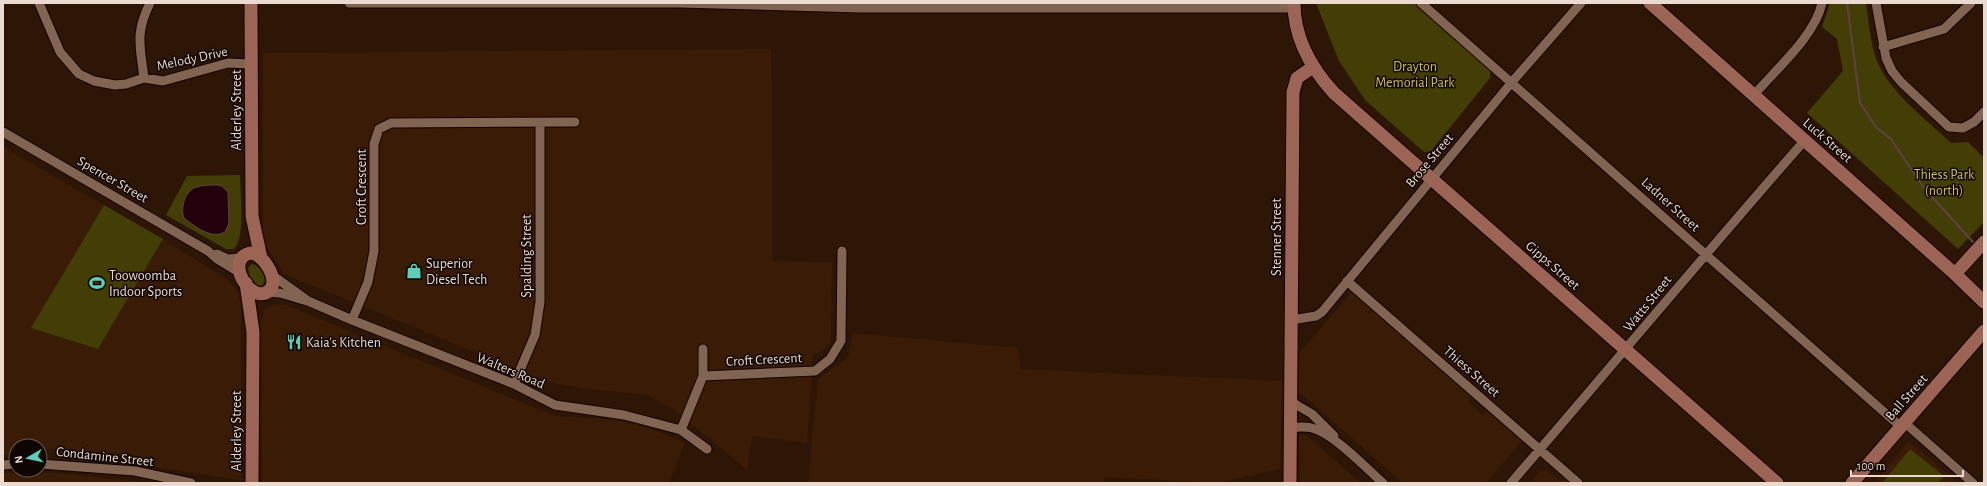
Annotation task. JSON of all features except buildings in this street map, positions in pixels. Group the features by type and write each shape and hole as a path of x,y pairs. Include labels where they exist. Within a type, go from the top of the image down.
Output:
{"main road":[{"name":"Alderley Street","path":"251,3 252,216 261,258"},
{"name":"Luck Street","path":"1650,3 1955,274 1984,302"},
{"path":"1294,5 1301,40 1313,67"},
{"name":"Gipps Street","path":"1313,67 1334,93 1431,180 1777,483"},
{"name":"Stenner Street","path":"1290,483 1293,92 1297,78 1313,67"},
{"name":"Alderley Street","path":"242,257 252,216"},
{"path":"1955,274 1984,242"},
{"path":"252,253 261,258 272,275 273,285 266,293 254,293 243,278 238,266 242,257 252,253"},
{"name":"Alderley Street","path":"243,278 253,332"},
{"name":"Alderley Street","path":"252,483 253,332 257,306 266,293"},
{"name":"Ball Street","path":"1852,483 1984,331"}],"street":[{"name":"Melody Drive","path":"39,3 60,52 79,74 94,81 115,84 126,84 144,78 163,81 228,63 251,64"},
{"path":"144,78 139,38 142,19 150,3"},
{"path":"348,3 694,3 968,6 1294,5"},
{"name":"Ladner Street","path":"1421,3 1705,254 1903,425 1973,483"},
{"name":"Brose Street","path":"1291,320 1316,316 1322,312 1512,82 1581,3"},
{"path":"1754,95 1812,29 1820,13 1822,3"},
{"path":"1876,3 1883,47 1892,71 1901,82 1949,127 1963,128 1974,122 1984,112"},
{"path":"1883,47 1944,29 1970,3"},
{"name":"Croft Crescent","path":"352,320 368,282 374,251 374,144 379,128 391,122 575,122"},
{"name":"Spalding Street","path":"514,384 535,335 540,302 540,123"},
{"name":"Spencer Street","path":"3,132 208,251 228,259 242,257"},
{"name":"Watts Street","path":"1511,483 1626,350 1705,254 1805,140"},
{"name":"Spencer Street","path":"208,251 243,278"},
{"name":"Croft Crescent","path":"703,376 815,371 830,359 841,341 842,251"},
{"name":"Walters Road","path":"272,275 308,301 514,384 555,405 624,415 681,430 707,449"},
{"name":"Thiess Street","path":"1347,281 1578,483"},
{"name":"Walters Road","path":"266,293 276,292 295,299 308,301"},
{"path":"681,430 703,376 703,349"},
{"path":"1290,401 1312,414 1339,443 1383,483"},
{"path":"1290,428 1313,428 1339,443"},
{"name":"Condamine Street","path":"48,465 135,471 191,483"}],"shaded area":[{"path":"771,49 773,261 832,262 831,341 823,351 813,355 807,443 752,436 747,470 673,409 646,395 589,389 548,382 284,274 263,241 263,53"},
{"path":"3,147 104,205 32,328 98,349 163,239 226,279 236,288 241,303 241,480 134,464 128,454 48,449 48,438 8,438 8,455 3,455"},
{"path":"222,186 228,192 229,223 225,232 220,234 203,231 184,218 183,214 184,200 189,192 197,187"},
{"path":"1352,292 1471,396 1468,401 1483,415 1487,411 1522,441 1486,483 1403,483 1298,391 1300,352"},
{"path":"274,304 286,305 555,416 615,420 646,427 685,443 669,483 262,483 261,321 264,310"},
{"path":"853,333 1018,348 1020,369 1282,381 1280,469 1218,483 1104,477 1104,483 808,483 818,379 848,357"},
{"path":"1305,434 1361,483 1300,483 1299,436"},
{"path":"1909,441 1959,483 1874,483"},
{"path":"1541,470 1547,470 1561,481 1564,478 1570,483 1530,483"},
{"path":"3,473 8,473 8,478 48,478 48,473 57,473 148,483 3,483"}],"green space":[{"name":"Drayton Memorial Park","path":"1316,3 1415,3 1490,70 1490,78 1431,151 1424,152 1365,100 1339,61"},
{"name":"Thiess Park (north)","path":"1830,3 1866,3 1871,40 1877,61 1891,84 1910,105 1951,143 1968,142 1984,158 1984,222 1958,249 1807,113 1843,71 1837,39 1822,27"},
{"path":"240,175 241,225 238,243 234,249 226,249 166,215 187,176"},
{"name":"Toowoomba Indoor Sports","path":"104,205 163,239 98,349 31,328"},
{"path":"252,264 259,268 263,273 265,281 262,286 257,285 250,276 248,268"},
{"path":"1910,449 1944,476 1938,483 1883,482"}],"waterway":[{"path":"1847,3 1860,103 1876,127 1891,139 1924,188 1973,242"}],"place":[{"name":"Superior Diesel Tech","path":"414,271"},
{"name":"Toowoomba Indoor Sports","path":"97,283"},
{"name":"Kaia's Kitchen","path":"294,342"}]}
